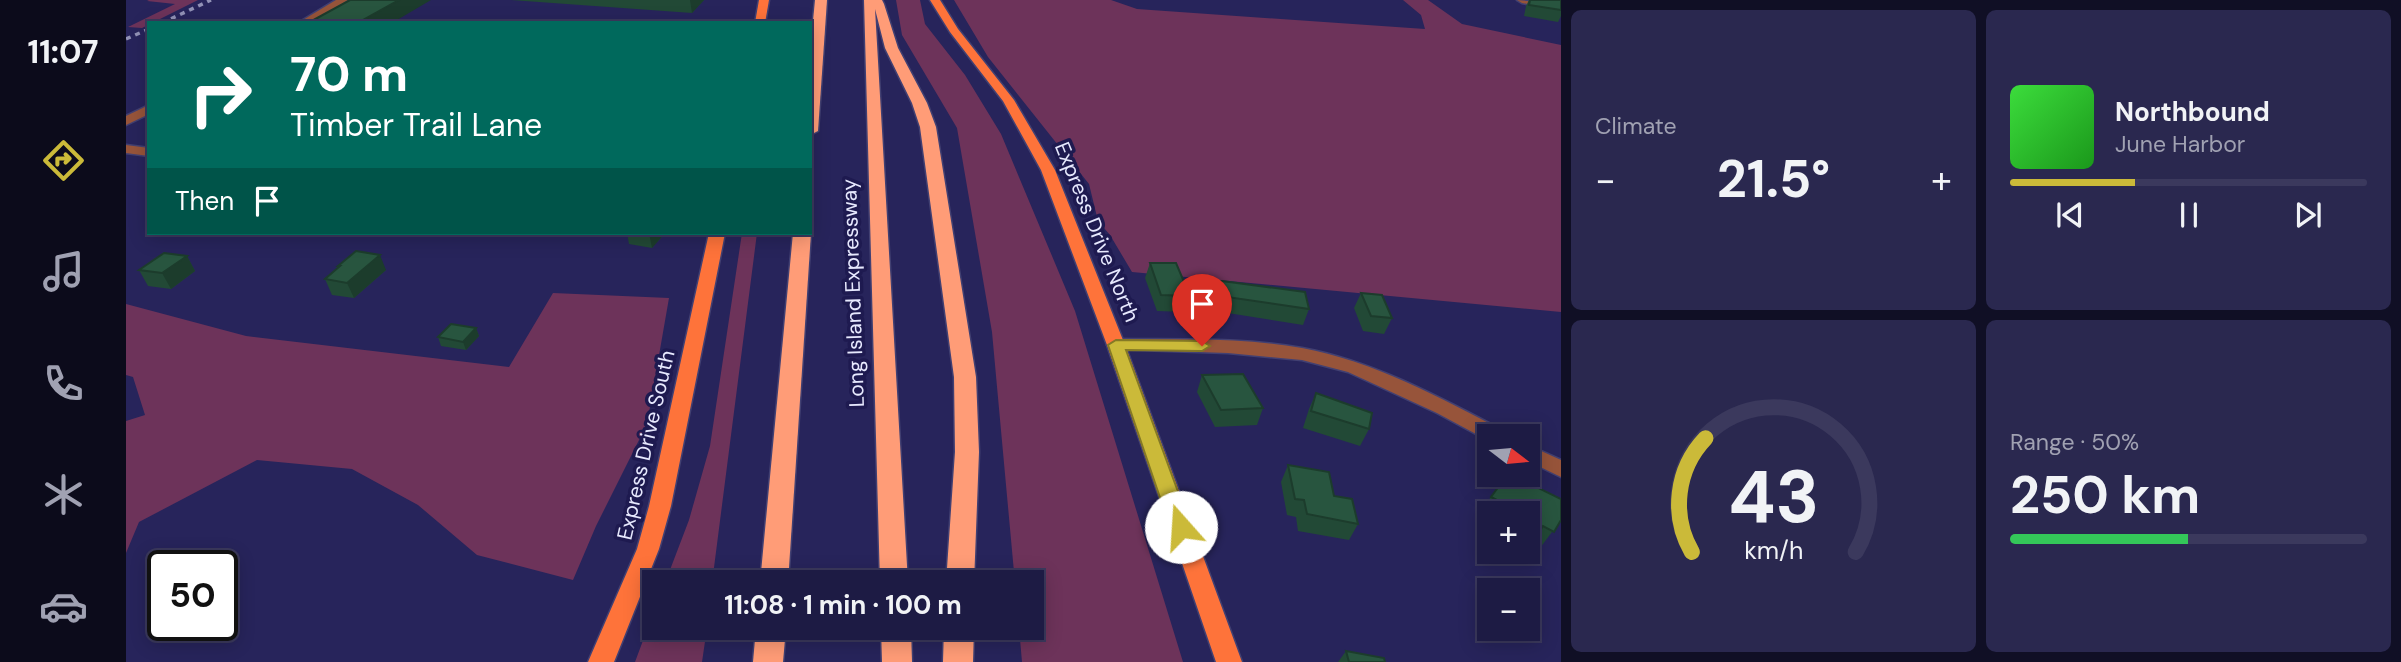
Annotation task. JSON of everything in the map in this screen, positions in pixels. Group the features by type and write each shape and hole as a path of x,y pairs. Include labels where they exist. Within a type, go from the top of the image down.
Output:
{"highway":[{"path":"812,107 821,0"},
{"name":"Long Island Expressway","path":"869,0 893,570"},
{"path":"876,0 880,5 887,37 920,101 928,127 965,377 967,452 961,570"},
{"path":"775,570 802,235"},
{"path":"768,662 770,640"},
{"path":"896,640 897,662"},
{"path":"958,640 958,662"}],"main road":[{"path":"760,21 764,0"},
{"name":"Express Drive North","path":"935,0 954,30 1008,100 1041,157 1067,213 1229,662"},
{"name":"Express Drive South","path":"601,662 648,549 660,506 717,235"}],"street":[{"path":"306,21 343,0"},
{"path":"1522,0 1561,6"},
{"path":"126,121 147,110"},
{"path":"126,149 147,152"},
{"path":"1116,345 1228,347 1302,355 1354,368 1477,425"},
{"path":"1540,458 1561,469"}],"shaded area":[{"path":"198,0 156,21 147,21 147,26 142,28 128,27 175,4 147,1"},
{"path":"896,0 920,0 925,24 965,75 1001,134 1075,311 1183,662 1022,662 1020,640 1044,640 1044,570 1014,570 992,332 957,128 902,35"},
{"path":"954,0 1111,0 1137,9 1425,29 1421,15 1403,0 1428,0 1462,24 1561,45 1561,312 1132,272 1110,235 1098,221 1089,184 988,57"},
{"path":"742,235 757,235 714,570 670,570 689,520 710,446"},
{"path":"553,293 669,298 647,424 596,526 573,580 477,555 418,505 352,469 257,460 139,522 126,553 126,421 145,415 133,377 126,375 126,304 246,336 509,367"},
{"path":"643,640 705,640 702,662 635,662"}],"building":[{"path":"350,0 399,0 365,21 312,21"},
{"path":"1530,0 1561,0 1561,10 1529,5"},
{"path":"356,251 380,255 347,283 325,279 338,266"},
{"path":"164,253 187,256 162,273 139,270"},
{"path":"1150,263 1176,263 1190,296 1161,295"},
{"path":"1222,281 1305,292 1309,309 1220,296"},
{"path":"1361,293 1382,295 1392,318 1371,316"},
{"path":"451,324 476,328 463,342 438,337"},
{"path":"1243,374 1263,408 1221,410 1202,375"},
{"path":"1316,393 1372,413 1369,429 1311,411"},
{"path":"1288,465 1329,472 1334,496 1352,499 1358,524 1307,514 1304,500 1295,499"},
{"path":"1498,487 1537,487 1561,499 1561,520 1554,532 1543,526 1540,530 1540,501 1499,501 1491,497"},
{"path":"1346,651 1384,658 1385,662 1349,662"}],"railway":[{"path":"166,21 211,0"},
{"path":"126,39 147,30"}],"route":[{"path":"1181,527 1116,345 1202,346"}]}
